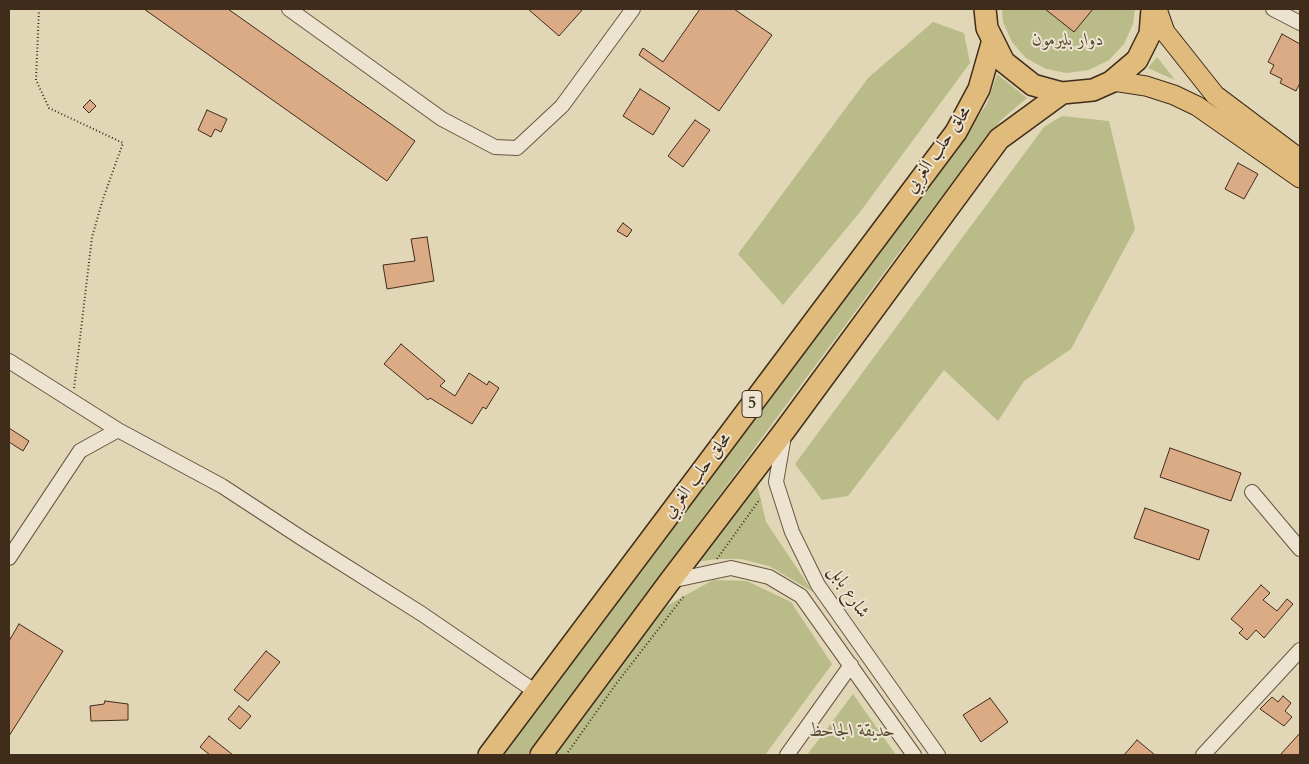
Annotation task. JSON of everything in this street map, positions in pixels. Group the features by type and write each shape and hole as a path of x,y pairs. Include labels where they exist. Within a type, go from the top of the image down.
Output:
{"highway":[{"path":"985,9 987,28 1004,62 1033,85 1062,93 1092,90 1113,81 1137,60 1150,34 1152,9"},
{"name":"محلق حلب الغربي","path":"489,755 956,132 980,89 993,40"},
{"name":"5","path":"541,755 785,430 999,139 1062,93"}],"main road":[{"path":"1157,9 1165,32 1215,95 1300,158"},
{"path":"1113,81 1146,86 1174,95 1197,106 1300,178"}],"street":[{"path":"288,9 307,14 442,119 495,148 517,148 562,106 633,9"},
{"path":"1273,9 1300,23"},
{"path":"9,361 118,430 222,486 302,539 422,614 536,692"},
{"path":"9,558 80,451 118,430"},
{"name":"شارع بابل","path":"785,430 776,482 792,532 818,585 938,755"},
{"path":"1252,492 1300,549"},
{"path":"670,581 731,568 769,577 801,596 914,755"},
{"path":"808,605 824,594"},
{"path":"1206,754 1300,650"},
{"path":"788,755 851,665"}],"path":[{"path":"39,9 36,80 49,108 123,143 92,237 72,402"},
{"path":"717,559 760,499"},
{"path":"566,755 616,684 684,596"}],"green space":[{"name":"دوار بليرمون","path":"1002,9 1135,9 1133,24 1124,44 1109,60 1089,70 1067,73 1046,69 1026,58 1012,42 1003,22"},
{"path":"933,22 964,33 970,63 860,212 783,305 738,254 868,78"},
{"path":"1157,57 1175,80 1148,68"},
{"path":"997,74 1027,98 1001,120 898,254 527,755 504,755 776,391 987,104"},
{"path":"1062,116 1109,121 1135,229 1071,349 1024,381 998,421 944,370 848,496 822,500 795,464 1044,127"},
{"path":"757,484 766,522 813,592 769,566 741,559 717,559 696,562"},
{"path":"713,580 747,581 791,602 832,664 765,755 550,755 617,662 668,605"},
{"name":"حديقة الجاحظ","path":"853,694 896,755 807,755"}],"building":[{"path":"144,9 228,9 415,141 387,181"},
{"path":"528,9 583,9 559,36"},
{"path":"700,9 734,9 772,35 719,111 639,55 643,48 663,62"},
{"path":"1045,9 1093,9 1074,32"},
{"path":"1282,34 1300,44 1300,83 1296,91 1280,83 1282,79 1270,73 1274,65 1268,62"},
{"path":"640,89 670,108 653,135 623,116"},
{"path":"90,100 96,106 89,113 83,107"},
{"path":"207,110 227,119 221,132 215,129 211,137 198,130"},
{"path":"695,120 710,130 683,167 668,156"},
{"path":"1238,163 1258,174 1244,199 1225,189"},
{"path":"623,223 632,230 627,237 617,231"},
{"path":"427,237 434,281 387,289 383,265 415,261 411,239"},
{"path":"401,344 445,381 440,386 455,396 469,373 487,385 489,381 499,388 486,409 483,407 472,424 430,398 428,400 384,364"},
{"path":"9,428 29,441 23,451 9,442"},
{"path":"1170,448 1241,473 1231,501 1160,477"},
{"path":"1145,508 1209,530 1199,560 1134,538"},
{"path":"1261,585 1270,593 1263,600 1277,611 1287,599 1293,604 1264,638 1256,630 1247,640 1239,633 1243,629 1231,619"},
{"path":"19,624 63,651 9,736 9,641"},
{"path":"266,651 280,662 248,701 234,690"},
{"path":"1283,696 1291,703 1285,711 1292,717 1284,726 1260,709 1272,697 1278,702"},
{"path":"990,698 1008,722 981,742 963,715"},
{"path":"105,701 128,704 128,720 91,721 90,706 104,704"},
{"path":"239,706 251,716 240,729 228,719"},
{"path":"1300,733 1300,755 1280,755"},
{"path":"209,736 233,755 210,755 200,747"},
{"path":"1137,740 1155,755 1124,755"}]}
